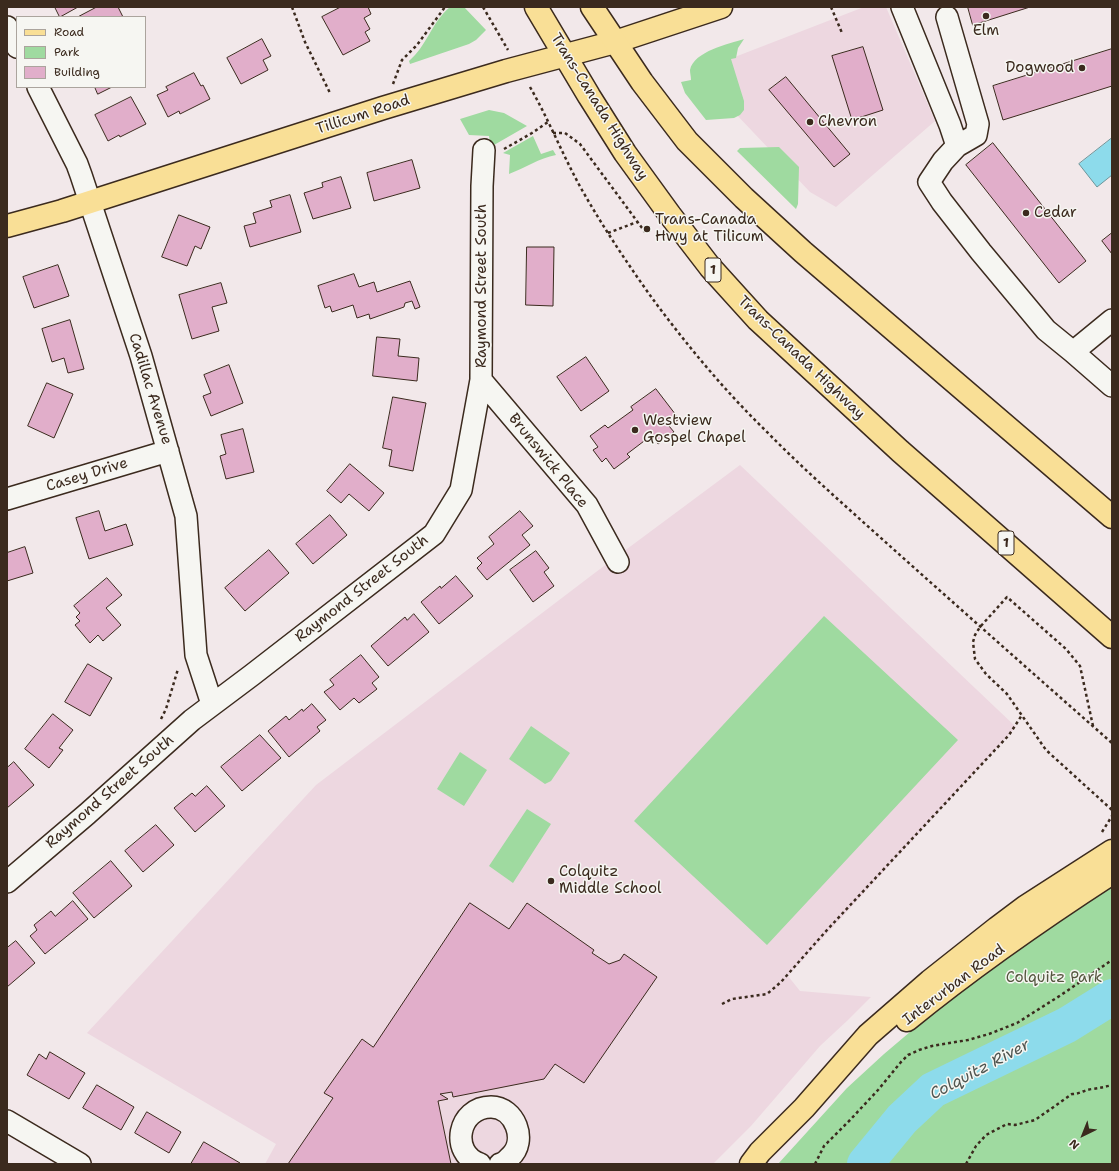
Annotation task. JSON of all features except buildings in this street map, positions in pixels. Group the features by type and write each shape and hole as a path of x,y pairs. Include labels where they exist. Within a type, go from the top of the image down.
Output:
{"main road":[{"name":"Trans-Canada Highway","path":"536,7 625,153 710,267 758,320 900,451 1112,637"},
{"path":"592,7 642,82 687,141 744,198 802,252 1112,517"},
{"name":"Tillicum Road","path":"7,226 90,202 383,108 506,71 615,42 721,7"},
{"path":"751,1164 760,1152 804,1108 868,1035 944,969 1025,907 1108,861"}],"street":[{"path":"902,7 950,125 957,146"},
{"path":"947,17 978,124 976,135 957,146 943,161 929,182 942,202 981,252 1046,330 1112,386"},
{"path":"7,27 16,45"},
{"name":"Cadillac Avenue","path":"39,88 77,164 141,356 168,450 186,516 196,656 212,704"},
{"name":"Raymond Street South","path":"7,882 93,809 192,720 434,534 461,490 481,380 482,186 484,150"},
{"path":"1073,352 1112,320"},
{"name":"Brunswick Place","path":"481,380 587,505 613,554"},
{"name":"Casey Drive","path":"7,499 168,450"},
{"path":"480,1164 474,1162 463,1150 460,1135 465,1121 476,1110 491,1107 506,1112 516,1123 520,1138 515,1153 500,1164"},
{"path":"7,1121 80,1164"}],"path":[{"path":"292,7 305,42 330,93"},
{"path":"402,60 417,45 445,7"},
{"path":"483,7 492,23"},
{"path":"831,7 842,33"},
{"path":"542,108 552,133 582,190 608,233 653,299 678,332 743,408 789,455 822,485 1112,743"},
{"path":"484,150 500,151 548,122"},
{"path":"552,133 565,133 580,144 645,232"},
{"path":"608,233 637,222"},
{"path":"1093,726 1080,666 1066,649 1007,597 980,627 973,642 975,659 986,674 1007,694 1046,750 1112,810"},
{"path":"160,722 166,709 180,666"},
{"path":"722,1004 732,999 768,994 781,982 827,930 1009,735 1022,716"},
{"path":"815,1164 824,1146 878,1090 908,1055 932,1046 968,1040 989,1034 1017,1023 1112,960"},
{"path":"966,1164 976,1146 986,1135 1007,1124 1015,1125 1035,1120 1072,1094 1079,1094 1091,1089 1112,1085"}],"shaded area":[{"path":"864,7 886,7 935,121 836,207 810,192 696,72"},
{"name":"Colquitz Middle School","path":"740,465 1016,727 788,976 800,991 871,997 820,1046 751,1126 713,1164 265,1164 276,1144 87,1033 316,785 596,572"}],"green space":[{"path":"450,7 464,7 486,30 476,40 469,44 410,64 409,61 420,48 438,20"},
{"path":"744,39 738,48 736,58 731,59 744,101 744,110 740,115 734,118 706,120 685,93 681,82 691,80 690,70 693,63 705,53"},
{"path":"489,110 504,113 527,126 494,145 490,143 489,136 469,135 460,119"},
{"path":"533,136 541,154 553,150 556,155 550,156 509,174 510,155 503,153"},
{"path":"779,147 799,167 798,204 796,209 737,151 740,148"},
{"path":"824,616 958,740 767,945 634,821"},
{"path":"531,726 570,753 551,781 545,784 509,759"},
{"path":"460,752 487,770 464,806 437,789"},
{"path":"527,809 551,824 513,883 489,866"},
{"name":"Colquitz Park","path":"1112,887 1112,1164 778,1164 847,1088 884,1054 956,993 1049,928"}],"water":[{"path":"1112,138 1112,175 1097,187 1079,164"}],"waterway":[{"name":"Colquitz River","path":"865,1164 902,1119 933,1090 1067,1025 1112,997"}],"place":[{"name":"Elm","path":"986,16"},
{"name":"Dogwood","path":"1082,68"},
{"name":"Chevron","path":"810,122"},
{"name":"Cedar","path":"1026,213"},
{"name":"Trans-Canada Hwy at Tilicum","path":"647,229"},
{"name":"Westview Gospel Chapel","path":"635,430"},
{"name":"Colquitz Middle School","path":"551,881"}]}
